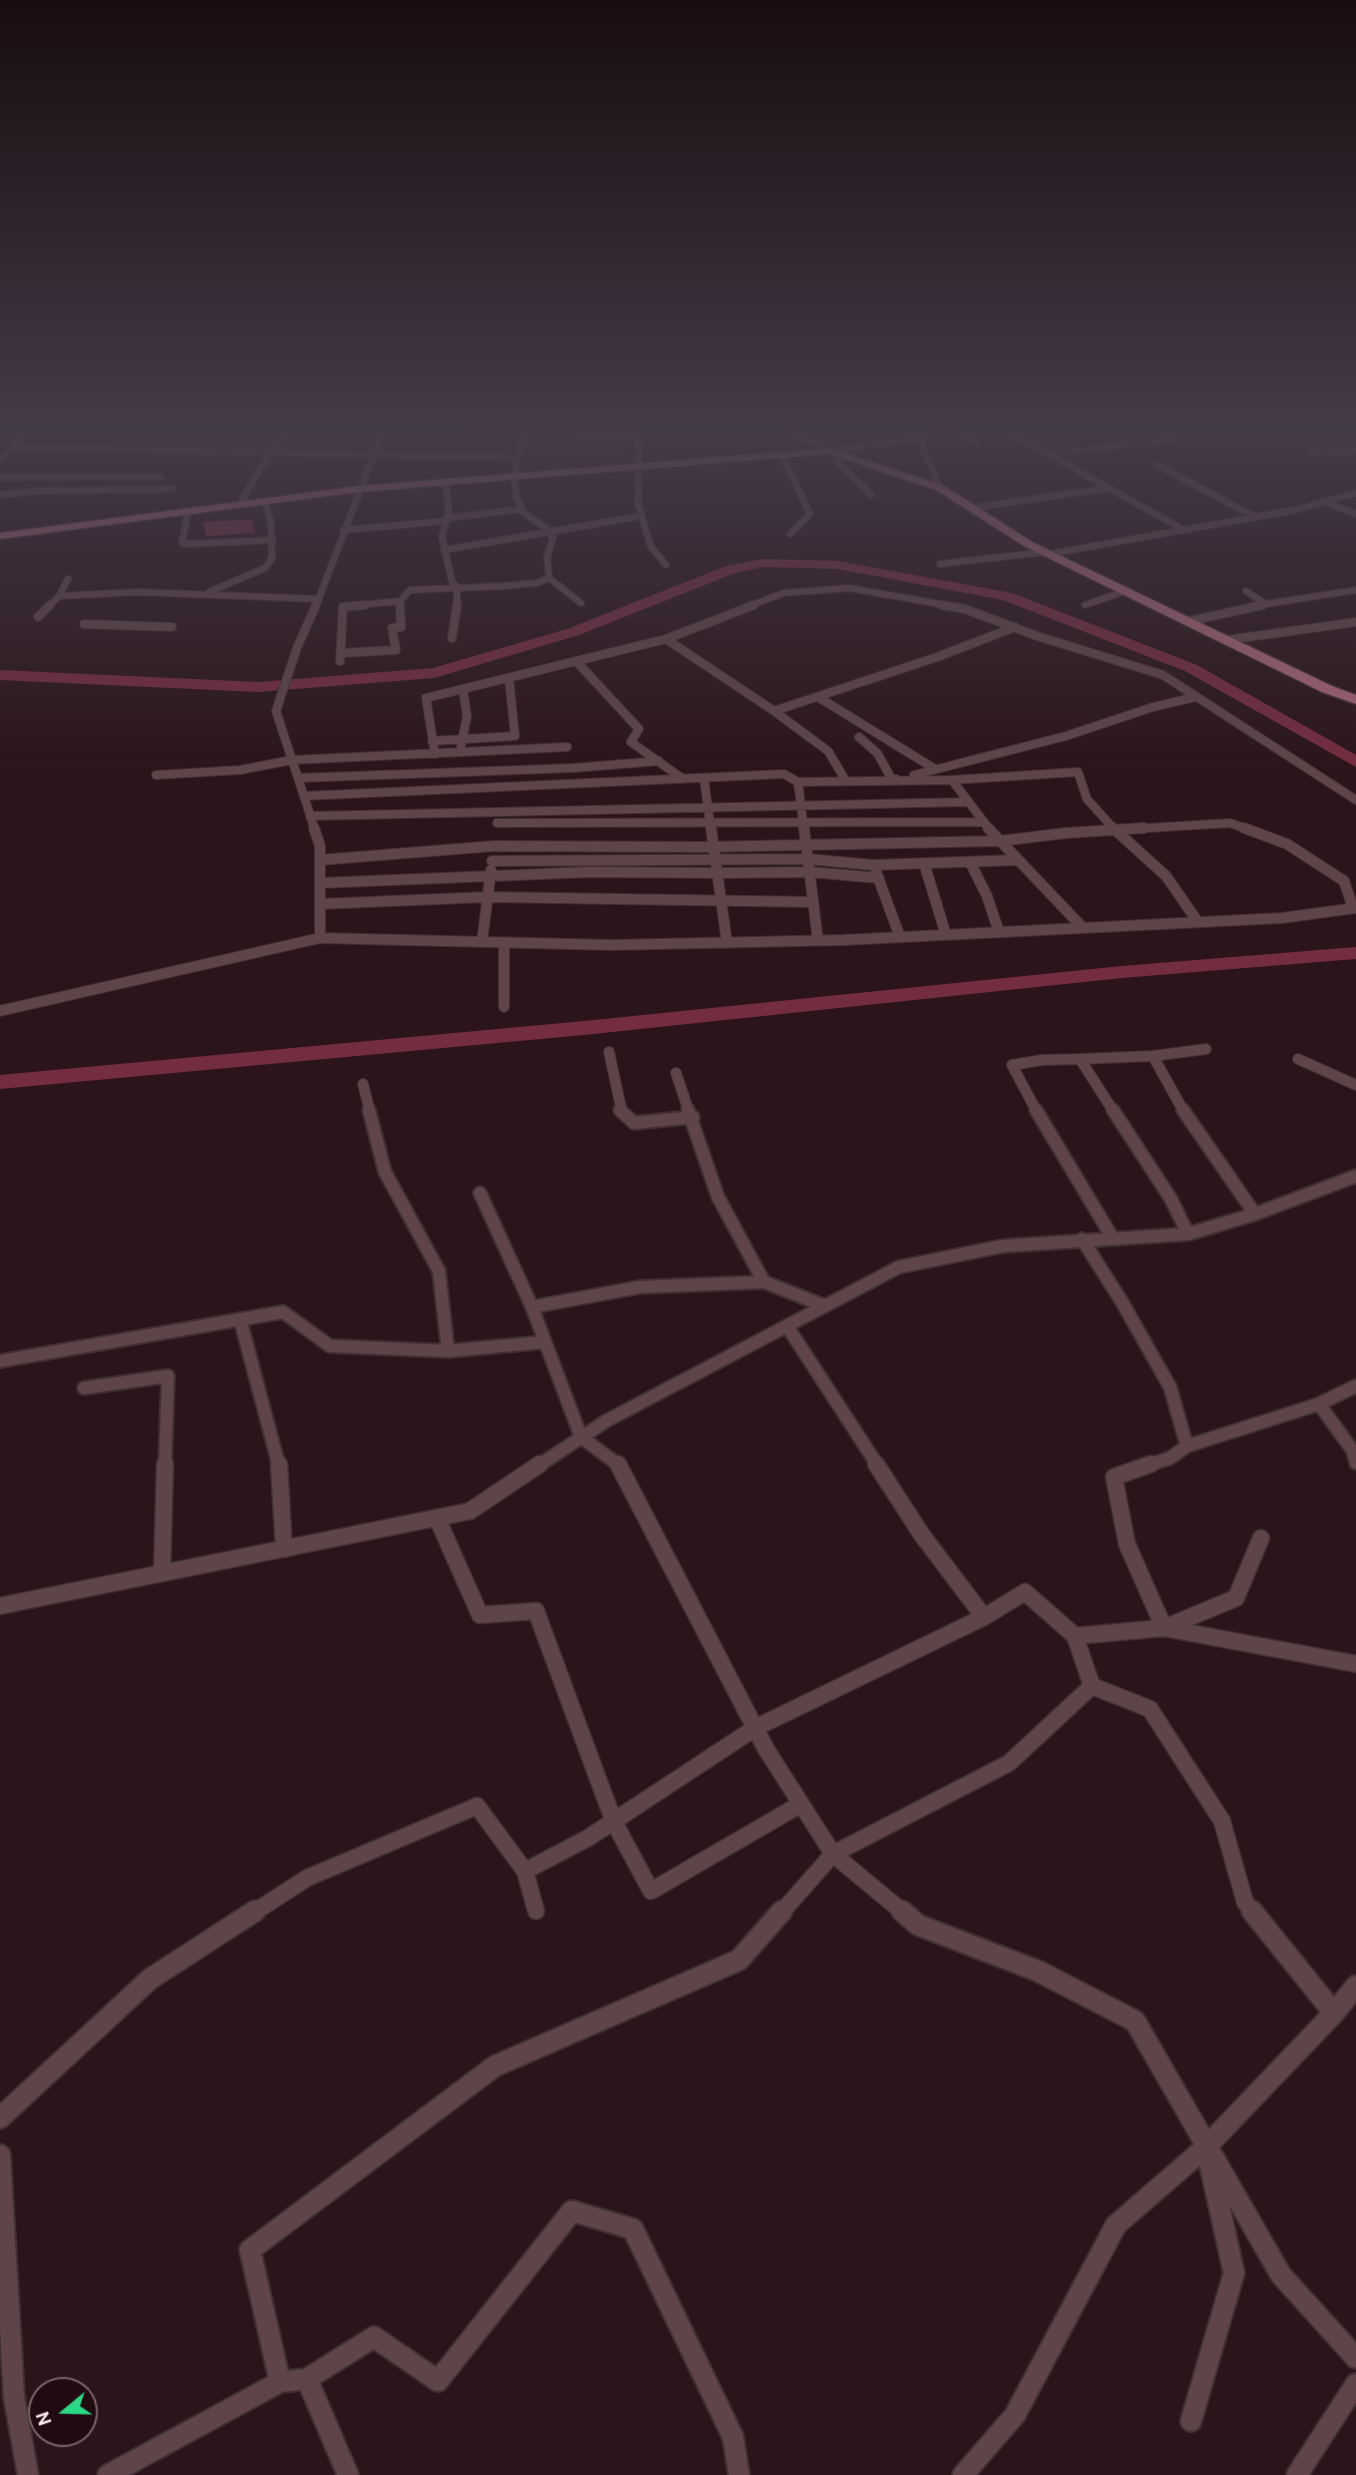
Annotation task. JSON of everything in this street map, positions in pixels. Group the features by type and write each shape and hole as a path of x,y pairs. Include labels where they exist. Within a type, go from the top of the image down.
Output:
{"main road":[{"path":"1031,544 1327,689 1356,700"}],"street":[{"path":"206,593 265,568 272,558 273,544"},
{"path":"320,939 320,846 276,711 297,648 339,544"},
{"path":"443,544 452,582 457,587 457,616 452,638"},
{"path":"444,550 484,544"},
{"path":"551,544 547,557 549,578 581,603"},
{"path":"650,544 666,565"},
{"path":"940,564 1047,553 1104,544"},
{"path":"400,601 401,627 392,628 396,650 341,657 343,607 400,601 410,590 503,586 537,583 549,578"},
{"path":"38,617 59,596 68,579"},
{"path":"435,754 426,698 666,639 784,593 849,588 965,609 1163,676 1356,800"},
{"path":"1189,621 1266,604 1356,590"},
{"path":"1085,605 1125,591"},
{"path":"1246,591 1266,604"},
{"path":"59,596 137,592 319,599"},
{"path":"1227,640 1356,622"},
{"path":"84,624 172,626"},
{"path":"774,711 1015,627"},
{"path":"666,639 774,711 828,751 846,781"},
{"path":"578,662 639,729 631,742 683,779"},
{"path":"432,741 515,736 509,679"},
{"path":"463,691 467,716 457,772 464,812"},
{"path":"892,780 1066,736 1153,707 1196,696"},
{"path":"818,697 935,769"},
{"path":"859,737 878,754 892,780"},
{"path":"156,775 240,771 292,760 567,747"},
{"path":"298,778 573,768 659,761"},
{"path":"304,796 784,774 798,782 952,780 1078,772 1087,799 1115,830 1166,876 1198,922"},
{"path":"704,779 715,860 721,873 721,899 727,943"},
{"path":"952,780 982,822 1083,928"},
{"path":"798,782 818,941"},
{"path":"310,816 969,802"},
{"path":"482,942 499,811"},
{"path":"498,823 982,822"},
{"path":"0,1012 320,939 612,945 818,941 1282,918 1354,908 1344,881 1287,844 1230,823 1000,841 714,846 494,846 320,860"},
{"path":"492,861 808,859 873,865 1018,860"},
{"path":"970,862 987,896 999,932"},
{"path":"924,863 946,935"},
{"path":"873,865 900,937"},
{"path":"320,883 591,872 810,872 879,878"},
{"path":"320,904 488,897 813,902"},
{"path":"504,943 504,1007"},
{"path":"1112,1237 1052,1139 1012,1065 1042,1060 1153,1056 1206,1049"},
{"path":"609,1052 620,1110 634,1123 693,1117"},
{"path":"1153,1056 1191,1125 1255,1214"},
{"path":"1080,1059 1171,1199 1188,1234"},
{"path":"1298,1059 1356,1085"},
{"path":"676,1073 718,1197 764,1282"},
{"path":"363,1084 385,1172 439,1271 448,1351"},
{"path":"0,1606 470,1511 606,1421 899,1267 1003,1246 1188,1234 1354,1179"},
{"path":"480,1194 532,1307 581,1437 619,1465 755,1728 833,1854 918,1925 1038,1971 1135,2021 1281,2275 1356,2358"},
{"path":"1082,1240 1122,1302 1170,1387 1187,1446"},
{"path":"532,1307 640,1287 764,1282 825,1306"},
{"path":"0,1361 283,1312 330,1346 448,1351 545,1342"},
{"path":"240,1319 279,1460 284,1549"},
{"path":"787,1326 922,1535 984,1617"},
{"path":"85,1388 168,1377 162,1573"},
{"path":"1164,1628 1127,1544 1114,1477 1170,1458 1187,1446 1318,1404 1356,1386"},
{"path":"1318,1404 1353,1451 1356,1463"},
{"path":"437,1518 480,1615 536,1611 614,1822 651,1891 801,1804"},
{"path":"1164,1628 1236,1598 1261,1538"},
{"path":"525,1871 614,1822 755,1728 984,1617 1025,1592 1075,1636 1092,1686 1150,1709 1222,1821 1245,1902 1334,2013"},
{"path":"1075,1636 1164,1628 1356,1664"},
{"path":"280,2382 250,2250 495,2066 738,1960 833,1854 1009,1763 1092,1686"},
{"path":"0,2118 150,1979 307,1878 477,1806 525,1871 536,1911"},
{"path":"963,2475 1015,2415 1116,2225 1206,2147 1334,2013 1356,1986"},
{"path":"1191,2421 1234,2273 1206,2147"},
{"path":"0,2155 14,2397 28,2475"},
{"path":"108,2475 280,2382 307,2379 374,2337 438,2381 572,2211 633,2229 733,2437 739,2475"},
{"path":"307,2379 348,2475"},
{"path":"1297,2475 1356,2384"}],"waterway":[{"path":"0,675 258,687 434,673 573,632 731,569 763,563 838,565 1007,596 1191,668 1356,762"},
{"path":"0,1082 584,1028 1122,972 1356,953"}]}
